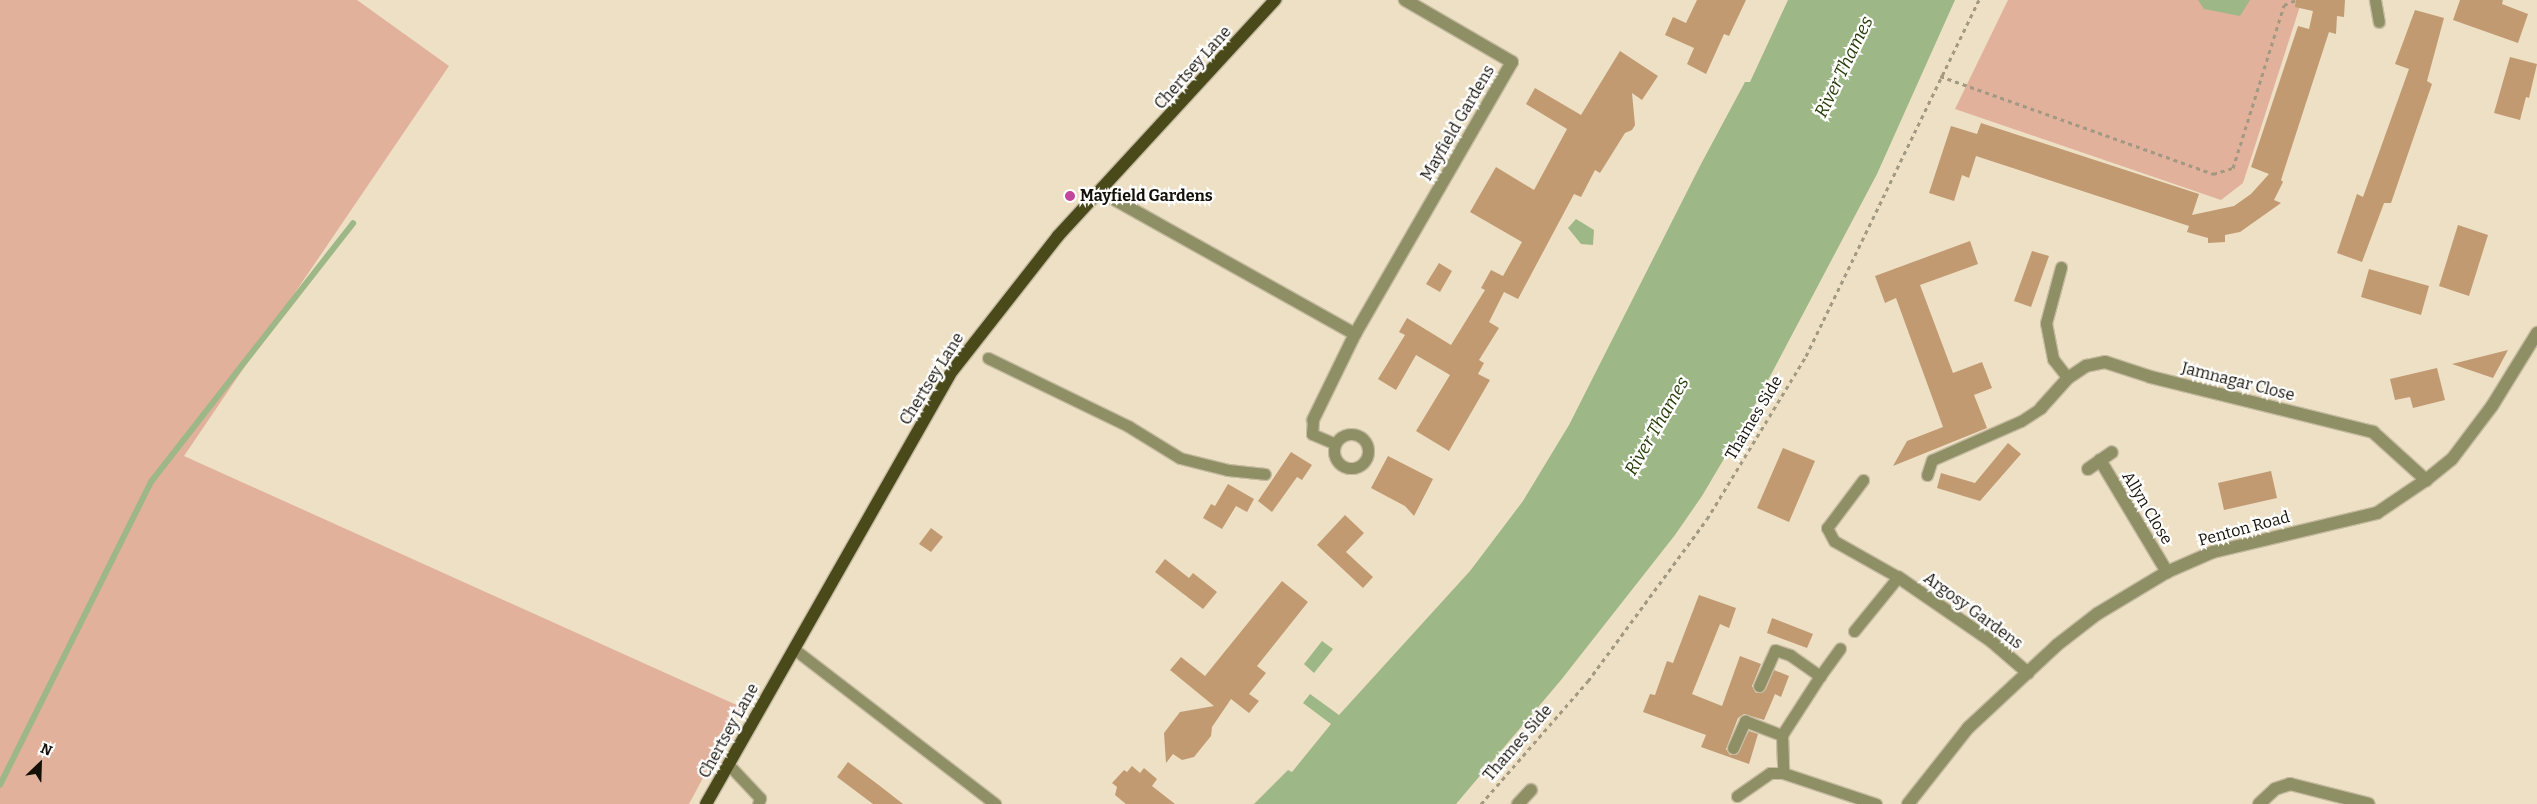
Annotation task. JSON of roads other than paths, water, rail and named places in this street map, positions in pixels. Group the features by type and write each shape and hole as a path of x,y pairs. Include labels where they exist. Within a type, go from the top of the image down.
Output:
{"main road":[{"name":"Chertsey Lane","path":"706,804 953,370 1052,243 1101,192 1274,0"}],"street":[{"name":"Mayfield Gardens","path":"1313,420 1355,334 1512,62 1405,0"},
{"path":"1101,192 1355,334"},
{"name":"Penton Road","path":"1908,804 1968,728 2097,614 2167,572 2213,552 2377,514 2426,480 2452,459 2492,406 2537,333"},
{"name":"Jamnagar Close","path":"2041,408 2068,378 2086,366 2105,362 2151,377 2373,432 2426,480"},
{"path":"2088,469 2112,452"},
{"name":"Allyn Close","path":"2100,460 2167,572"},
{"name":"Argosy Gardens","path":"1898,577 1991,641 2028,673"},
{"path":"2260,804 2275,788 2290,784 2370,804"},
{"path":"1518,804 1531,790"}],"lane":[{"path":"2375,0 2379,22"},
{"path":"2061,267 2046,323 2053,359 2068,378"},
{"path":"988,358 1128,426 1180,458 1228,470 1265,474"},
{"path":"1927,475 1932,460 2021,421 2041,408"},
{"path":"1313,420 1312,434 1335,444"},
{"path":"1854,631 1898,577 1834,541 1827,528 1863,480"},
{"path":"1782,773 1782,735 1840,648"},
{"path":"794,649 995,804"},
{"path":"1759,686 1775,650 1790,655 1820,676"},
{"path":"1734,748 1744,721 1782,735"},
{"path":"728,764 760,798 758,804"},
{"path":"1737,796 1770,773 1782,773 1876,804"}],"water":[{"name":"River Thames","path":"1788,0 1955,0 1877,174 1748,418 1702,496 1675,535 1561,680 1456,804 1254,804 1288,770 1292,772 1331,724 1303,703 1310,694 1339,715 1470,571 1523,501 1569,425 1701,164 1745,82 1750,82"},
{"path":"2198,0 2250,0 2240,16 2204,9"},
{"path":"1576,219 1594,230 1593,245 1581,244 1568,228"},
{"path":"1322,641 1333,649 1314,673 1304,664"}],"waterway":[{"path":"0,785 151,482 353,223"}],"place":[{"name":"Mayfield Gardens","path":"1070,196"}]}
